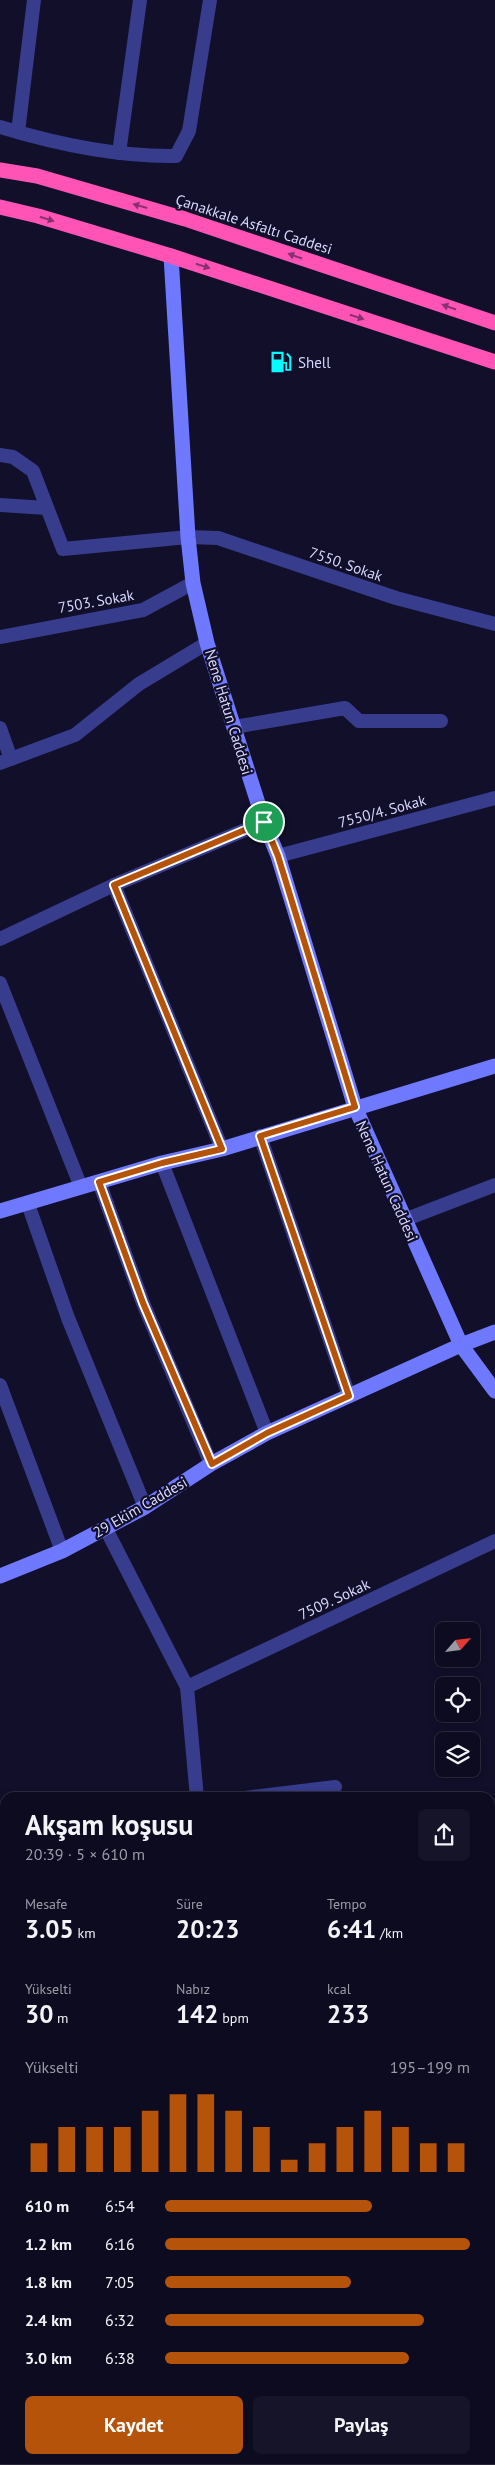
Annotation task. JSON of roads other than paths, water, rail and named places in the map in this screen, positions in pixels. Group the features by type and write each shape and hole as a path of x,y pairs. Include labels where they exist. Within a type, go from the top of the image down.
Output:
{"highway":[{"name":"Çanakkale Asfaltı Caddesi","path":"0,170 37,176 185,219 495,323"},
{"path":"0,208 38,216 171,256 495,362"}],"street":[{"path":"18,132 34,0"},
{"path":"119,154 140,0"},
{"path":"0,127 119,154 176,156 189,131 210,0"},
{"name":"Nene Hatun Caddesi","path":"171,256 192,583 207,643 264,822 278,856 355,1107 461,1345 495,1391"},
{"path":"0,455 13,457 33,471 47,508 0,505"},
{"name":"7550. Sokak","path":"47,508 62,549 188,537 218,538 396,598 495,624"},
{"name":"7503. Sokak","path":"0,637 143,610 192,583"},
{"path":"0,728 6,761 75,736 139,684 207,643"},
{"path":"234,727 345,708 359,721 441,721"},
{"name":"7550/4. Sokak","path":"278,856 495,798"},
{"path":"0,939 114,885 264,822"},
{"path":"114,885 222,1149"},
{"path":"0,983 81,1188"},
{"path":"0,1211 162,1163 222,1149 495,1066"},
{"path":"260,1136 349,1396"},
{"path":"162,1163 267,1433"},
{"path":"99,1182 143,1303 212,1464"},
{"path":"404,1220 495,1185"},
{"path":"28,1204 68,1318 145,1507"},
{"name":"29 Ekim Caddesi","path":"0,1576 62,1551 145,1507 212,1464 267,1433 461,1345 495,1332"},
{"path":"0,1385 4,1410 62,1551"},
{"path":"105,1527 187,1687 196,1792"},
{"name":"7509. Sokak","path":"187,1687 495,1540"},
{"path":"294,1792 335,1787"}],"place":[{"name":"Shell","path":"281,362"}]}
